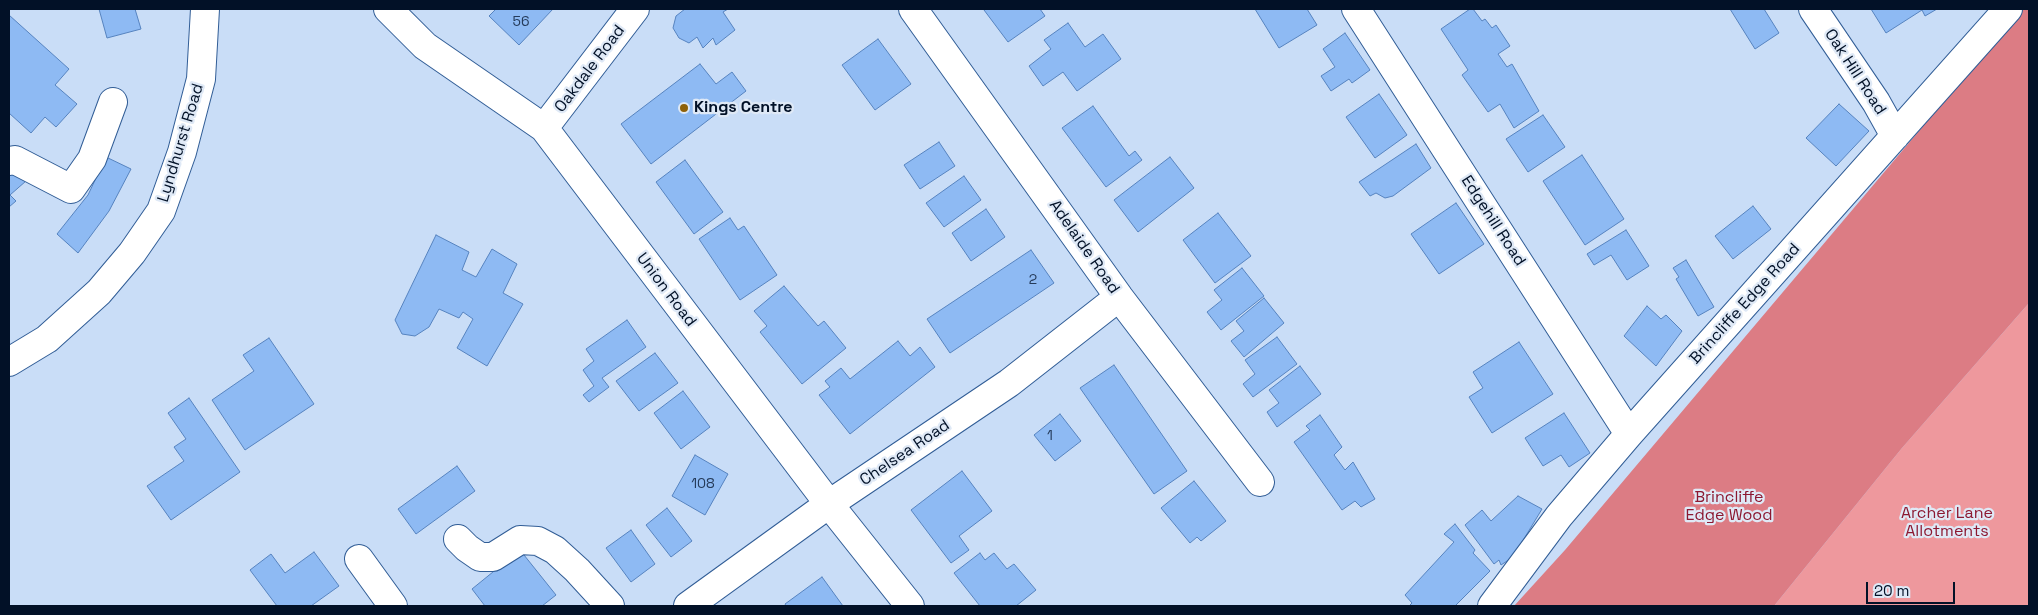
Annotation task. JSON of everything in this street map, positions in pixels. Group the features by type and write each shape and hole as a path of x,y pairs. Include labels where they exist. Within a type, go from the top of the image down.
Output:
{"street":[{"name":"Lyndhurst Road","path":"9,362 47,339 99,292 132,252 161,211 182,152 201,78 205,9"},
{"name":"Union Road","path":"388,9 425,46 544,128 829,504 910,606"},
{"name":"Oakdale Road","path":"544,128 635,9"},
{"name":"Adelaide Road","path":"913,9 1120,297 1260,482"},
{"name":"Edgehill Road","path":"1356,9 1629,434"},
{"name":"Oak Hill Road","path":"1813,9 1876,102 1896,136"},
{"name":"Brincliffe Edge Road","path":"1492,606 1559,516 1629,434 2008,9"},
{"path":"9,161 15,160 71,189 92,159 114,102"},
{"name":"Chelsea Road","path":"688,606 829,504 1009,383 1120,297"},
{"path":"458,539 480,557 493,557 520,540 538,541 555,550 577,570 610,606"},
{"path":"359,559 393,606"}],"green space":[{"name":"Brincliffe Edge Wood","path":"2022,9 2029,9 2029,303 1902,448 1774,606 1514,606 1565,550"},
{"name":"Archer Lane Allotments","path":"2029,303 2029,606 1774,606 1902,448"}],"building":[{"path":"99,9 135,9 141,29 107,38"},
{"path":"496,9 553,9 519,45 489,16"},
{"path":"685,9 728,9 723,12 735,30 716,45 713,38 703,48 697,37 689,43 679,38 673,28 676,16"},
{"path":"1040,9 1045,16 1008,42 984,10"},
{"path":"1255,9 1307,9 1317,25 1279,48"},
{"path":"1470,9 1473,9 1482,21 1485,19 1492,28 1496,25 1510,46 1498,54 1507,67 1512,64 1539,111 1514,128 1500,104 1488,112 1462,75 1468,70 1441,29"},
{"path":"1730,9 1764,9 1779,33 1755,49"},
{"path":"1871,9 1937,9 1925,16 1922,10 1886,33"},
{"path":"9,15 69,69 55,85 77,104 56,127 45,117 31,133 9,113"},
{"path":"1068,23 1085,47 1103,34 1121,59 1077,91 1063,72 1043,86 1029,66 1051,49 1044,40"},
{"path":"1345,33 1370,70 1352,83 1349,79 1331,91 1321,76 1335,67 1323,49"},
{"path":"878,39 911,84 875,110 842,65"},
{"name":"Kings Centre","path":"700,64 716,84 732,72 746,91 651,164 621,124"},
{"path":"1379,94 1407,135 1375,158 1346,117"},
{"path":"1839,104 1869,131 1836,166 1806,138"},
{"path":"1093,106 1129,156 1135,151 1142,160 1106,187 1062,128"},
{"path":"1543,115 1565,147 1528,172 1506,139"},
{"path":"939,142 955,166 920,189 904,165"},
{"path":"1416,144 1431,168 1393,196 1385,198 1376,193 1370,196 1359,182"},
{"path":"1582,155 1624,219 1585,245 1543,181"},
{"path":"106,157 131,169 109,211 78,253 57,234 88,195"},
{"path":"1170,157 1194,188 1138,232 1114,200"},
{"path":"685,160 723,212 694,234 656,182"},
{"path":"9,170 26,181 10,195 16,201 9,207"},
{"path":"964,176 981,200 944,227 926,203"},
{"path":"1456,203 1484,244 1439,274 1411,234"},
{"path":"1753,206 1771,229 1733,259 1715,236"},
{"path":"986,209 1005,237 971,261 952,233"},
{"path":"1218,213 1251,256 1215,283 1183,240"},
{"path":"730,218 738,230 744,226 777,275 740,300 699,239"},
{"path":"1626,230 1649,266 1627,280 1611,255 1594,265 1587,254"},
{"path":"436,235 469,252 462,270 476,277 492,249 517,264 503,293 523,304 487,366 457,348 473,319 463,312 459,318 439,309 429,327 415,336 402,334 395,320"},
{"path":"1031,250 1054,283 950,353 927,319"},
{"path":"1686,260 1714,307 1698,316 1676,279 1679,277 1673,268"},
{"path":"1242,268 1264,296 1221,330 1207,312 1222,300 1214,290"},
{"path":"784,286 818,326 824,321 846,348 802,384 760,332 767,326 754,311"},
{"path":"1264,298 1284,323 1244,357 1231,341 1244,331 1236,321"},
{"path":"1647,306 1661,319 1666,315 1682,331 1656,366 1624,336"},
{"path":"627,320 646,347 602,378 609,387 589,402 583,395 594,386 583,370 594,361 586,349"},
{"path":"1277,337 1297,364 1253,397 1243,384 1255,374 1245,360"},
{"path":"269,338 314,404 245,450 212,400 254,371 243,355"},
{"path":"898,341 910,356 920,347 935,367 850,434 819,395 830,387 825,381 841,368 850,379"},
{"path":"1519,342 1553,394 1492,433 1469,397 1483,388 1473,372"},
{"path":"655,353 678,383 639,411 616,381"},
{"path":"1114,365 1187,471 1154,494 1080,388"},
{"path":"1300,366 1321,394 1277,427 1267,412 1279,403 1269,390"},
{"path":"683,391 710,427 681,449 654,413"},
{"path":"189,398 240,472 171,520 147,486 184,461 174,447 186,439 168,413"},
{"path":"1564,413 1590,453 1569,467 1561,455 1543,466 1525,438"},
{"path":"1060,414 1081,441 1055,461 1034,435"},
{"path":"1320,415 1342,447 1334,455 1345,470 1353,462 1375,499 1361,507 1355,501 1342,510 1294,442 1310,430 1306,426"},
{"path":"695,455 728,474 705,515 672,496"},
{"path":"457,466 475,491 416,534 398,509"},
{"path":"962,471 992,511 959,536 969,550 951,563 911,510"},
{"path":"1194,481 1226,521 1201,541 1197,537 1190,543 1161,508"},
{"path":"1518,496 1542,509 1513,557 1501,565 1499,560 1494,564 1465,525 1482,510 1491,521"},
{"path":"667,508 692,541 671,557 646,525"},
{"path":"1455,524 1475,550 1473,553 1490,571 1455,606 1409,606 1412,603 1405,595 1454,542 1444,534"},
{"path":"631,530 655,564 631,582 606,548"},
{"path":"520,550 556,595 542,606 485,606 472,589"},
{"path":"314,552 339,586 311,606 277,606 250,570 271,554 285,573"},
{"path":"980,553 985,560 994,553 1007,569 1014,564 1036,590 1016,606 980,606 954,573"},
{"path":"822,577 843,606 786,606 785,604"}],"place":[{"name":"Kings Centre","path":"684,108"}]}
